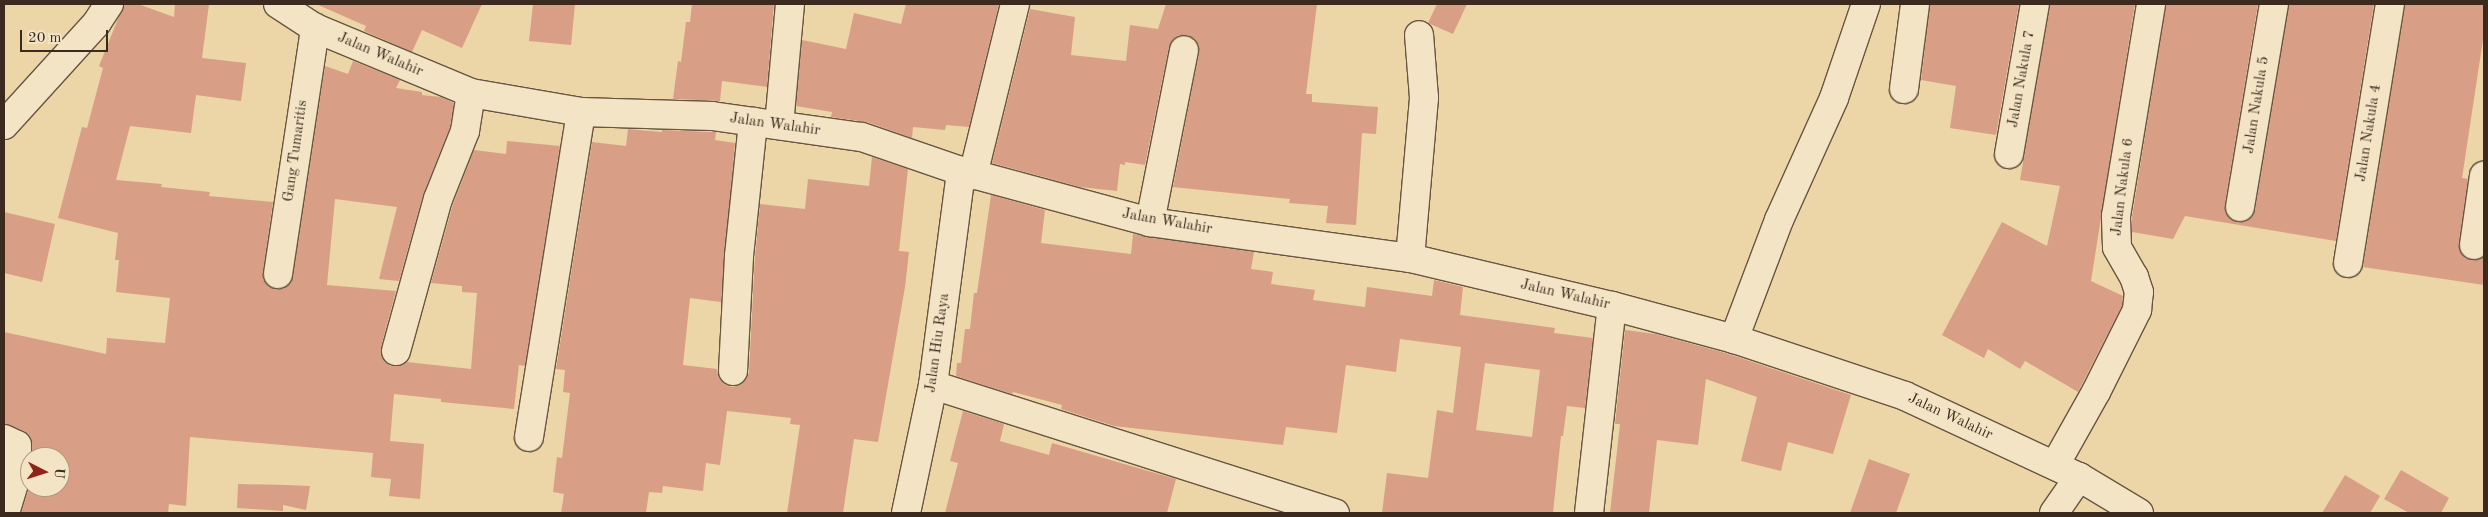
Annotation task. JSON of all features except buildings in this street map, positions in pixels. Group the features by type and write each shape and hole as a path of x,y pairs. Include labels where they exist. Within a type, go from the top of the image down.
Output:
{"street":[{"path":"4,125 96,24 109,4"},
{"name":"Jalan Walahir","path":"278,4 470,93 581,112 712,116 862,137 967,173 1150,222 1410,258 1612,306 1734,339 1905,396 2067,471 2139,513"},
{"path":"734,371 739,256 790,4"},
{"name":"Jalan Hiu Raya","path":"906,513 933,385 967,173 1014,4"},
{"path":"1734,339 1779,220 1834,98 1866,4"},
{"path":"1904,89 1915,4"},
{"name":"Jalan Nakula 7","path":"2009,154 2035,4"},
{"name":"Jalan Nakula 6","path":"2054,513 2096,392 2138,310 2139,292 2134,277 2117,247 2116,216 2151,4"},
{"name":"Jalan Nakula 5","path":"2240,207 2274,4"},
{"name":"Jalan Nakula 4","path":"2348,263 2390,4"},
{"name":"Gang Tumaritis","path":"278,274 307,17"},
{"path":"1410,258 1424,98 1419,35"},
{"path":"1150,222 1184,50"},
{"path":"396,351 438,199 465,131 470,93"},
{"path":"529,437 581,112"},
{"path":"2474,245 2484,176"},
{"path":"1589,513 1612,306"},
{"path":"933,385 1335,513"},
{"path":"4,439 16,445 17,455 16,477 5,513"}]}
